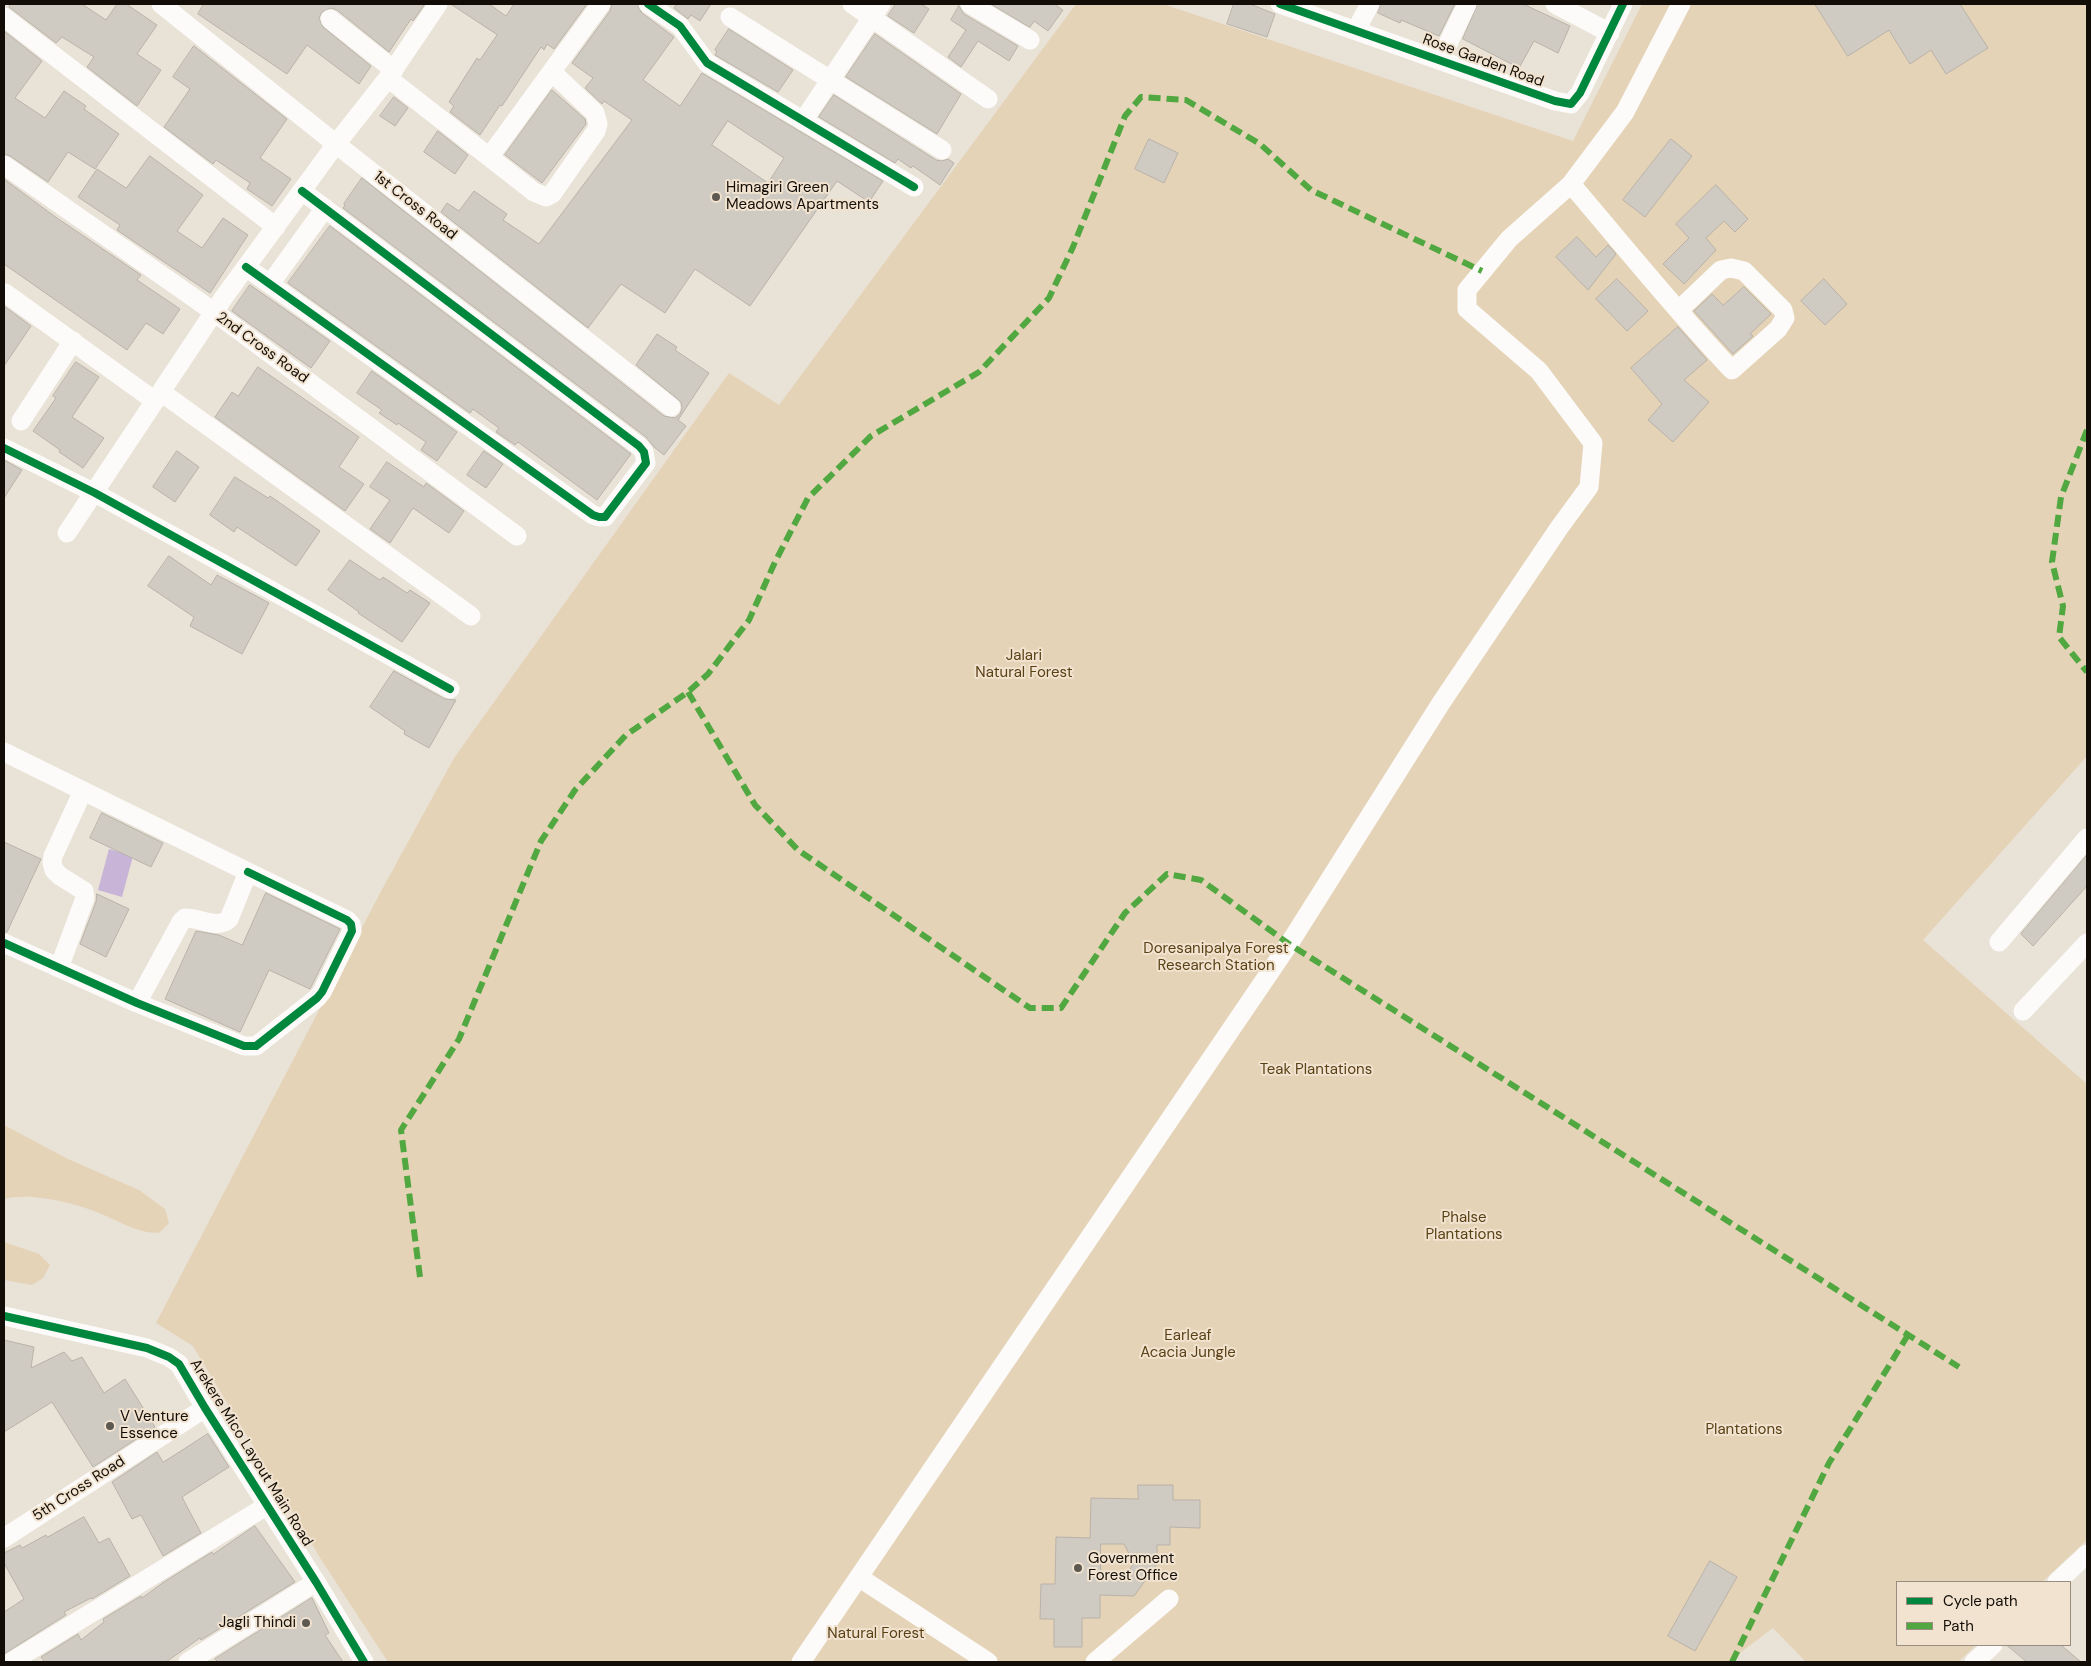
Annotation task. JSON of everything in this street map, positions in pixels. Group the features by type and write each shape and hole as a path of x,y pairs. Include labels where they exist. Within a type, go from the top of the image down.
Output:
{"street":[{"name":"1st Cross Road","path":"161,4 671,407"},
{"path":"67,533 214,312 336,144 391,74 438,4"},
{"path":"490,156 601,4"},
{"path":"648,4 680,26 707,63 914,188"},
{"path":"852,4 876,11 988,98"},
{"path":"970,4 1030,40"},
{"name":"Rose Garden Road","path":"1280,4 1555,101 1571,104 1580,93 1623,4"},
{"path":"1356,30 1370,4"},
{"path":"1440,60 1467,4"},
{"path":"1555,4 1610,33"},
{"path":"801,1662 860,1578 1289,944 1441,703 1559,528 1589,487 1593,443 1539,370 1467,309 1467,290 1509,239 1571,184 1625,112 1682,4"},
{"path":"803,121 876,11"},
{"path":"4,17 276,227"},
{"path":"730,17 942,150"},
{"path":"330,19 391,74 534,192 546,198 552,194 596,131 598,124 595,113 552,72"},
{"name":"2nd Cross Road","path":"4,165 214,312 518,536"},
{"path":"1571,184 1679,310 1732,370 1778,330 1785,318 1783,310 1744,271 1731,268 1721,270 1679,310"},
{"path":"246,267 593,515 599,518 605,517 610,512 646,463 644,452 639,446 302,191"},
{"path":"270,284 325,208"},
{"path":"4,294 158,396 471,616"},
{"path":"22,421 73,341"},
{"path":"4,448 95,493 450,689"},
{"path":"4,752 347,920 351,924 352,931 322,992 317,998 256,1046 244,1046 137,1004 4,943"},
{"path":"59,968 84,898 84,891 54,870 53,856 83,791"},
{"path":"1999,942 2087,838"},
{"path":"137,1004 180,922 184,918 190,918 219,924 225,923 229,919 248,872"},
{"path":"2022,1011 2087,943"},
{"name":"Arekere Mico Layout Main Road","path":"4,1316 147,1348 169,1356 179,1364 364,1662"},
{"name":"5th Cross Road","path":"4,1538 206,1408"},
{"path":"12,1662 268,1505"},
{"path":"2058,1581 2087,1554"},
{"path":"860,1578 988,1662"},
{"path":"188,1662 316,1582"},
{"path":"1095,1662 1169,1599"},
{"path":"1974,1662 1991,1646"}],"green space":[{"name":"Doresanipalya Forest Research Station","path":"1076,4 1163,4 1573,141 1642,4 2087,4 2087,756 1923,940 2087,1084 2087,1540 2043,1581 1896,1581 1896,1646 1975,1646 1958,1662 1806,1662 1773,1628 1728,1662 388,1662 322,1561 193,1346 156,1323 379,895 454,758 729,373 779,405"},
{"path":"4,1125 68,1159 139,1190 165,1209 169,1223 159,1233 142,1231 102,1214 62,1201 37,1197 4,1199"},
{"path":"4,1242 39,1254 50,1265 43,1278 32,1285 4,1280"}],"shaded area":[{"path":"109,849 133,856 122,897 98,890"}],"building":[{"path":"11,4 82,4 106,20 117,4 126,4 157,25 137,54 161,70 137,106 87,67 94,57 62,37 56,43 9,7"},
{"path":"204,4 425,4 413,21 411,19 389,52 337,10 331,8 322,12 319,18 323,27 371,66 359,84 307,45 287,74 198,14"},
{"path":"451,4 489,4 506,16 514,4 587,4 554,49 547,44 544,50 541,47 502,106 500,105 480,135 450,112 454,106 449,102 477,58 480,60 497,35"},
{"path":"612,4 637,4 642,13 674,37 643,80 680,106 702,73 883,181 869,202 837,181 750,306 695,269 665,313 621,284 588,328 441,212 447,203 459,211 474,191 507,214 503,220 539,244 632,120 604,101 602,104 585,88 593,78 572,63 610,11","holes":["728,121 784,158 768,183 712,145"]},
{"path":"674,4 711,4 700,21 691,15 688,19 674,8 676,5"},
{"path":"896,4 921,4 929,9 914,33 888,16"},
{"path":"991,4 1054,4 1063,10 1048,31 1034,21 1030,27"},
{"path":"1234,4 1250,4 1275,14 1267,37 1227,24"},
{"path":"1381,4 1455,4 1439,36 1401,20 1400,23 1378,13"},
{"path":"1478,4 1523,4 1570,26 1558,53 1534,41 1519,68 1463,39"},
{"path":"1815,4 1960,4 1988,48 1946,74 1931,50 1910,64 1889,30 1848,56"},
{"path":"959,6 964,14 1018,46 1009,61 978,41 961,67 948,57 966,30 951,20"},
{"path":"729,29 793,70 778,92 715,55 717,51 715,50"},
{"path":"4,31 42,61 15,98 45,118 64,91 86,106 84,109 119,134 95,169 68,152 48,182 10,156 4,154"},
{"path":"875,34 961,94 937,134 846,77"},
{"path":"194,46 287,119 260,158 291,179 272,206 247,189 250,183 216,160 213,164 164,127 190,89 173,77"},
{"path":"552,90 585,119 586,124 542,183 505,155"},
{"path":"834,95 936,160 948,159 954,163 940,185 913,166 911,168 898,159 895,163 819,117"},
{"path":"394,97 408,108 395,126 380,116"},
{"path":"438,131 468,155 455,174 424,152"},
{"path":"1149,139 1178,153 1164,183 1135,169"},
{"path":"1671,139 1692,156 1645,217 1623,200"},
{"path":"150,156 203,195 177,231 202,248 223,218 248,235 210,293 117,230 120,225 78,197 97,169 126,188"},
{"path":"362,178 664,416 675,418 680,414 681,402 636,365 657,334 677,347 675,350 709,373 678,420 686,426 664,455 646,437 343,208"},
{"path":"4,179 54,216 141,275 137,280 180,309 163,334 146,323 127,350 4,264"},
{"path":"1716,185 1748,219 1735,232 1724,221 1706,238 1716,250 1684,284 1663,264 1689,238 1676,224"},
{"path":"330,226 631,454 597,500 518,442 515,445 496,432 499,428 473,409 470,413 288,283"},
{"path":"1577,237 1596,257 1608,245 1616,254 1588,290 1556,257"},
{"path":"1617,279 1648,311 1627,331 1596,299"},
{"path":"1824,279 1847,304 1825,325 1801,301"},
{"path":"250,285 330,341 311,368 232,311"},
{"path":"1744,287 1771,314 1750,334 1753,336 1733,354 1694,311 1712,294 1723,305"},
{"path":"4,306 31,326 4,366"},
{"path":"1678,327 1707,360 1684,380 1709,402 1673,442 1648,420 1662,404 1631,368"},
{"path":"76,362 99,377 72,417 104,438 83,468 33,431 56,398 53,396"},
{"path":"258,367 359,437 339,467 364,484 345,511 215,417 232,392 238,396"},
{"path":"372,371 457,432 437,461 421,450 426,442 379,413 382,410 357,393"},
{"path":"177,451 199,467 175,502 153,487"},
{"path":"484,451 503,464 486,488 467,475"},
{"path":"4,460 22,470 4,498"},
{"path":"387,462 424,487 426,483 464,511 449,533 413,508 390,543 370,529 390,500 370,487"},
{"path":"235,477 268,498 270,496 320,531 296,566 237,527 234,532 210,515"},
{"path":"169,556 211,585 217,575 269,603 242,654 190,626 194,617 148,586"},
{"path":"350,560 380,580 383,577 407,593 410,590 430,603 402,642 358,613 328,590"},
{"path":"394,671 445,699 456,700 429,748 404,734 405,731 370,707"},
{"path":"102,813 163,843 151,867 90,838"},
{"path":"4,842 41,859 7,932 4,932"},
{"path":"2087,855 2087,886 2033,946 2021,934"},
{"path":"266,893 340,929 310,989 269,970 240,1032 165,999 196,931 219,935 242,945"},
{"path":"97,894 129,909 106,957 80,944 96,902"},
{"path":"4,1340 34,1347 31,1368 64,1352 72,1361 82,1357 104,1393 125,1379 155,1427 93,1467 52,1402 4,1432"},
{"path":"208,1434 229,1467 182,1497 201,1533 163,1556 141,1515 132,1519 112,1482 157,1452 163,1462"},
{"name":"Government Forest Office","path":"1138,1485 1173,1485 1173,1500 1200,1500 1200,1528 1170,1527 1170,1545 1157,1545 1157,1564 1134,1596 1100,1595 1100,1618 1082,1618 1082,1647 1054,1647 1054,1619 1040,1619 1041,1584 1055,1584 1056,1537 1090,1538 1091,1498 1138,1499","holes":["1101,1544 1124,1544 1134,1563 1123,1579 1101,1578"]},
{"path":"84,1517 99,1543 109,1538 130,1576 92,1599 64,1612 66,1615 4,1654 4,1612 24,1599 4,1563 4,1553 20,1545 22,1548 46,1535 47,1537"},
{"path":"255,1526 295,1582 201,1640 200,1638 166,1662 45,1662 41,1657 78,1634 81,1640 104,1622 103,1619 141,1596 142,1598 164,1582 212,1552 213,1554"},
{"path":"1710,1561 1737,1577 1695,1651 1668,1636"},
{"path":"312,1598 329,1633 325,1635 343,1662 218,1662 215,1659"},
{"path":"2008,1646 2062,1646 2081,1662 2027,1662"}],"marked path":[{"path":"420,1277 401,1130 459,1039 541,841 575,790 626,735 688,692 708,674 749,620 775,562 808,498 871,436 979,372 1049,298 1073,247 1125,116 1141,97 1186,100 1260,144 1311,190 1482,271"},
{"path":"2087,430 2061,497 2052,562 2063,606 2059,637 2087,672"},
{"path":"688,692 755,805 798,850 1030,1008 1061,1008 1125,913 1167,874 1201,880 1289,944 1959,1367"},
{"path":"1732,1662 1829,1463 1908,1335"}],"cycle path":[{"path":"648,4 680,26 707,63 914,187"},
{"path":"1280,4 1555,101 1571,104 1580,93 1623,4"},
{"path":"246,267 593,515 605,517 646,463 644,452 639,446 302,191"},
{"path":"4,448 95,493 450,689"},
{"path":"4,943 137,1003 244,1046 256,1046 317,998 322,992 352,931 351,924 347,920 248,872"},
{"path":"4,1316 147,1348 169,1357 179,1364 364,1662"}],"place":[{"name":"Himagiri Green Meadows Apartments","path":"716,197"},
{"name":"V Venture Essence","path":"110,1426"},
{"name":"Government Forest Office","path":"1078,1568"},
{"name":"Jagli Thindi","path":"306,1623"}],"park label":[{"name":"Jalari Natural Forest","path":"1024,664"},
{"name":"Teak Plantations","path":"1316,1070"},
{"name":"Phalse Plantations","path":"1464,1226"},
{"name":"Earleaf Acacia Jungle","path":"1188,1344"},
{"name":"Plantations","path":"1744,1430"},
{"name":"Natural Forest","path":"876,1634"}]}
